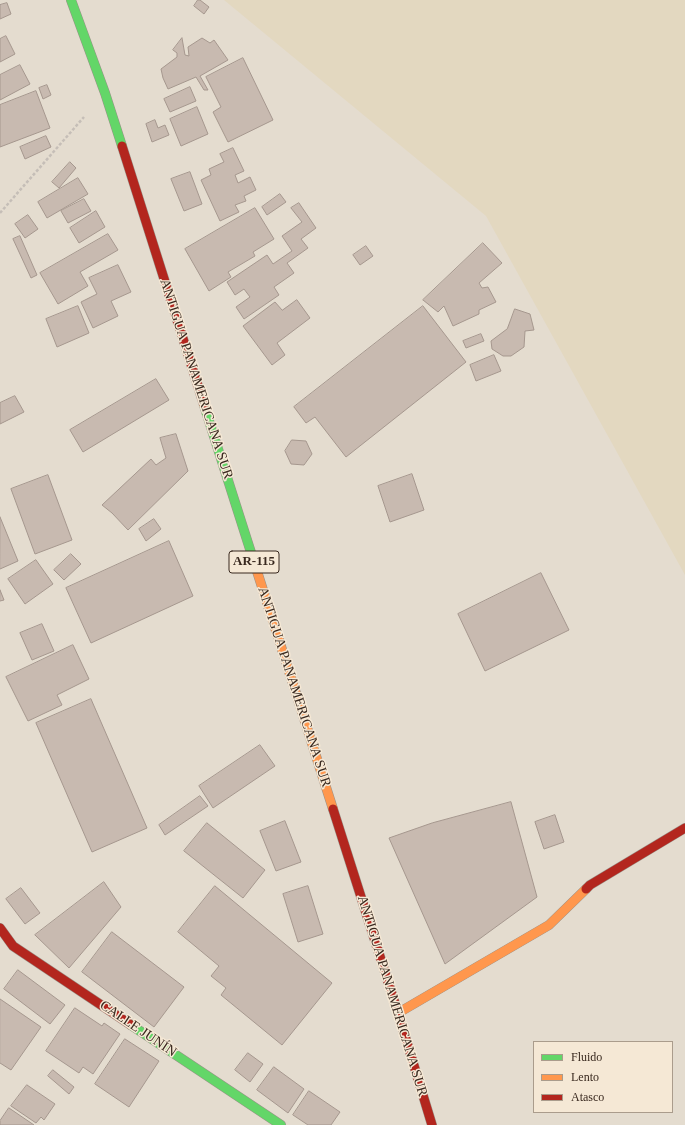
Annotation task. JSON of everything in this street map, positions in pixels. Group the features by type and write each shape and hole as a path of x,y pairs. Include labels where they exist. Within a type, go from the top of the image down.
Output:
{"main road":[{"name":"ANTIGUA PANAMERICANA SUR","path":"71,0 105,92 432,1125"},
{"path":"398,1014 549,925 590,885 685,828"},
{"name":"CALLE JUNÍN","path":"0,928 13,946 281,1125"}],"path":[{"path":"0,213 105,92"}],"shaded area":[{"path":"224,0 685,0 685,575 486,216"}],"building":[{"path":"198,0 209,7 204,14 194,6"},
{"path":"7,3 11,14 0,19 0,5"},
{"path":"6,36 15,54 0,62 0,39"},
{"path":"182,38 185,55 189,56 188,47 202,38 210,43 214,40 228,60 200,76 208,90 204,90 196,77 168,89 161,69 177,57 177,53 173,50"},
{"path":"243,58 273,120 228,142 213,112 221,107 206,77"},
{"path":"20,65 30,84 0,100 0,75"},
{"path":"47,85 51,95 43,99 39,88"},
{"path":"190,87 196,101 170,112 164,99"},
{"path":"36,91 50,128 0,147 0,105"},
{"path":"197,107 208,134 181,146 170,119"},
{"path":"155,120 158,128 165,125 169,135 152,142 146,124"},
{"path":"46,136 51,147 25,159 20,147"},
{"path":"233,148 244,171 235,175 238,183 250,177 256,190 244,196 246,201 235,205 239,212 220,221 201,180 211,175 209,169 224,162 220,154"},
{"path":"70,162 76,168 59,188 52,182"},
{"path":"190,172 202,204 184,211 171,179"},
{"path":"78,178 88,194 47,218 38,202"},
{"path":"280,194 286,202 267,215 262,207"},
{"path":"84,199 91,211 68,223 61,211"},
{"path":"299,203 316,228 301,239 308,248 287,263 294,273 274,287 279,295 244,319 236,307 250,297 244,289 235,295 227,282 267,255 273,264 292,251 282,236 302,222 291,208"},
{"path":"255,208 274,239 253,252 255,256 228,272 231,277 209,291 185,249"},
{"path":"96,211 105,227 79,243 70,228"},
{"path":"28,215 38,229 25,238 15,224"},
{"path":"108,234 118,250 80,272 88,286 58,304 40,273"},
{"path":"20,236 37,275 31,278 13,239"},
{"path":"483,243 502,263 479,283 482,288 488,287 496,302 479,310 479,314 453,326 444,306 438,312 423,300"},
{"path":"366,246 373,256 360,265 353,255"},
{"path":"118,265 131,292 111,301 118,316 93,328 81,302 97,294 89,278"},
{"path":"297,300 310,318 277,343 285,355 272,365 243,326 275,302 282,310"},
{"path":"78,306 89,333 57,347 46,319"},
{"path":"423,306 466,362 346,457 315,417 306,423 294,407"},
{"path":"515,309 530,314 534,330 525,331 524,347 511,356 503,356 492,349 491,341 507,329"},
{"path":"481,334 484,341 466,348 463,341"},
{"path":"494,355 501,371 476,381 470,365"},
{"path":"156,379 169,400 83,452 70,430"},
{"path":"15,396 24,412 0,424 0,403"},
{"path":"176,434 188,471 128,530 102,505 151,459 156,465 166,458 160,438"},
{"path":"292,440 306,441 312,454 304,465 291,464 285,451"},
{"path":"412,474 424,510 390,522 378,486"},
{"path":"48,475 72,540 35,554 11,489"},
{"path":"0,517 18,561 0,569"},
{"path":"154,519 161,529 146,541 139,529"},
{"path":"169,541 193,596 91,643 66,588"},
{"path":"71,554 81,564 64,580 54,570"},
{"path":"36,560 53,584 25,604 8,579"},
{"path":"541,573 569,630 485,671 458,614"},
{"path":"0,590 4,600 0,601"},
{"path":"42,624 54,651 32,660 20,633"},
{"path":"73,645 89,679 57,695 62,705 28,721 6,677"},
{"path":"91,699 147,828 92,852 36,723"},
{"path":"260,745 275,766 213,808 199,786"},
{"path":"200,796 208,806 165,835 159,825"},
{"path":"511,802 537,897 445,964 389,838 432,823"},
{"path":"555,815 564,842 544,849 535,822"},
{"path":"285,821 301,862 276,871 260,831"},
{"path":"207,823 265,870 243,898 184,851"},
{"path":"104,882 121,907 69,968 35,935"},
{"path":"215,886 332,983 282,1045 221,995 226,988 211,976 219,966 178,932"},
{"path":"308,886 323,934 298,942 283,894"},
{"path":"21,888 40,913 25,924 6,899"},
{"path":"112,932 184,987 154,1027 82,972"},
{"path":"18,970 65,1005 50,1024 4,989"},
{"path":"0,999 41,1027 11,1070 0,1063"},
{"path":"75,1008 102,1026 104,1023 120,1034 93,1074 83,1067 79,1073 46,1051"},
{"path":"125,1039 159,1061 129,1107 95,1084"},
{"path":"248,1053 263,1064 250,1082 235,1070"},
{"path":"274,1067 304,1089 288,1113 257,1090"},
{"path":"53,1070 74,1087 69,1094 48,1076"},
{"path":"27,1085 55,1104 44,1120 41,1117 36,1123 11,1106"},
{"path":"309,1091 340,1112 331,1125 308,1125 293,1115"},
{"path":"9,1108 34,1125 0,1125 0,1121"}],"traffic: fast":[{"path":"71,0 105,93 122,146"},
{"path":"204,405 255,565"},
{"path":"131,1025 281,1125"}],"traffic: slow":[{"path":"255,565 333,809"},
{"path":"398,1013 549,925 586,889"}],"traffic: jam":[{"path":"122,146 204,405"},
{"path":"333,809 432,1125"},
{"path":"586,889 590,885 685,828"},
{"path":"0,928 13,946 131,1025"}]}
